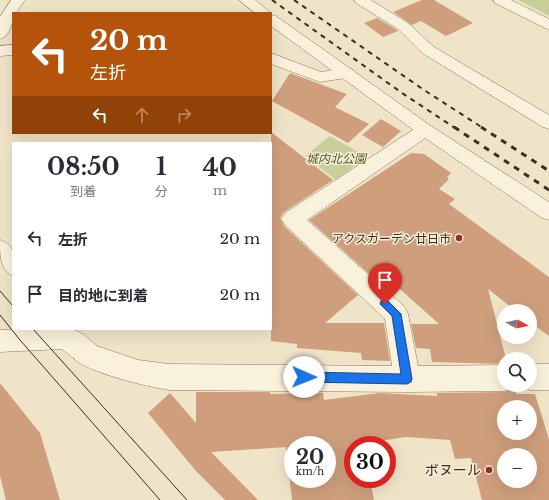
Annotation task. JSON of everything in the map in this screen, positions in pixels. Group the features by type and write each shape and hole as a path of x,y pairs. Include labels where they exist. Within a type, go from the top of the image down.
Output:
{"street":[{"path":"0,34 4,12 18,0"},
{"path":"246,0 263,12"},
{"path":"361,0 400,23 428,50 549,122"},
{"path":"500,0 549,25"},
{"path":"272,19 425,130 549,212"},
{"path":"0,51 12,50"},
{"path":"272,58 320,77 346,73"},
{"path":"407,379 396,314 292,219 425,130"},
{"path":"0,249 12,266"},
{"path":"0,341 61,333 75,342 89,355 138,372 169,377 407,379 497,378"},
{"path":"537,377 549,377"}],"green space":[{"path":"518,0 549,0 549,16"},
{"name":"城内北公園","path":"330,136 367,157 336,180 305,156"}],"building":[{"path":"422,0 434,0 473,23 446,36 421,21 412,25 393,12"},
{"path":"377,18 398,31 383,37 364,23"},
{"path":"290,73 347,94 335,107 369,124 348,143 272,101"},
{"path":"381,119 401,131 383,147 362,135"},
{"path":"272,133 333,180 284,212 280,218 284,226 358,295 325,323 384,323 390,361 362,360 361,353 297,348 297,344 271,341"},
{"path":"411,153 424,154 451,173 447,177 449,179 439,189 455,199 449,204 549,277 549,336 537,327 537,304 507,304 488,289 497,324 497,344 502,344 504,352 497,352 497,364 432,362 430,349 416,348 411,324 439,324 383,274 376,280 309,220"},
{"path":"0,383 40,433 60,500 6,500 0,476"},
{"path":"196,392 270,392 270,394 323,393 324,400 380,393 437,396 437,393 515,392 516,394 535,394 537,400 497,400 497,440 537,440 537,400 549,439 549,500 482,500 471,458 455,459 450,440 406,437 396,439 396,436 344,436 344,488 372,488 374,500 292,500 291,488 336,488 336,436 284,436 284,447 211,452 258,500 225,500 196,471 148,413 170,393 196,423"}],"tram line":[{"path":"0,291 12,305"},
{"path":"0,315 20,340 160,500"},
{"path":"34,330 187,500"}],"railway":[{"path":"272,0 402,93 455,128"},
{"path":"294,0 424,90 483,128"},
{"path":"454,127 549,190"},
{"path":"481,127 549,171"}],"place":[{"name":"アクスガーデン廿日市","path":"459,238"},
{"name":"ボヌール","path":"489,470"}],"route":[{"path":"304,377 407,379 396,314 385,304"}]}
